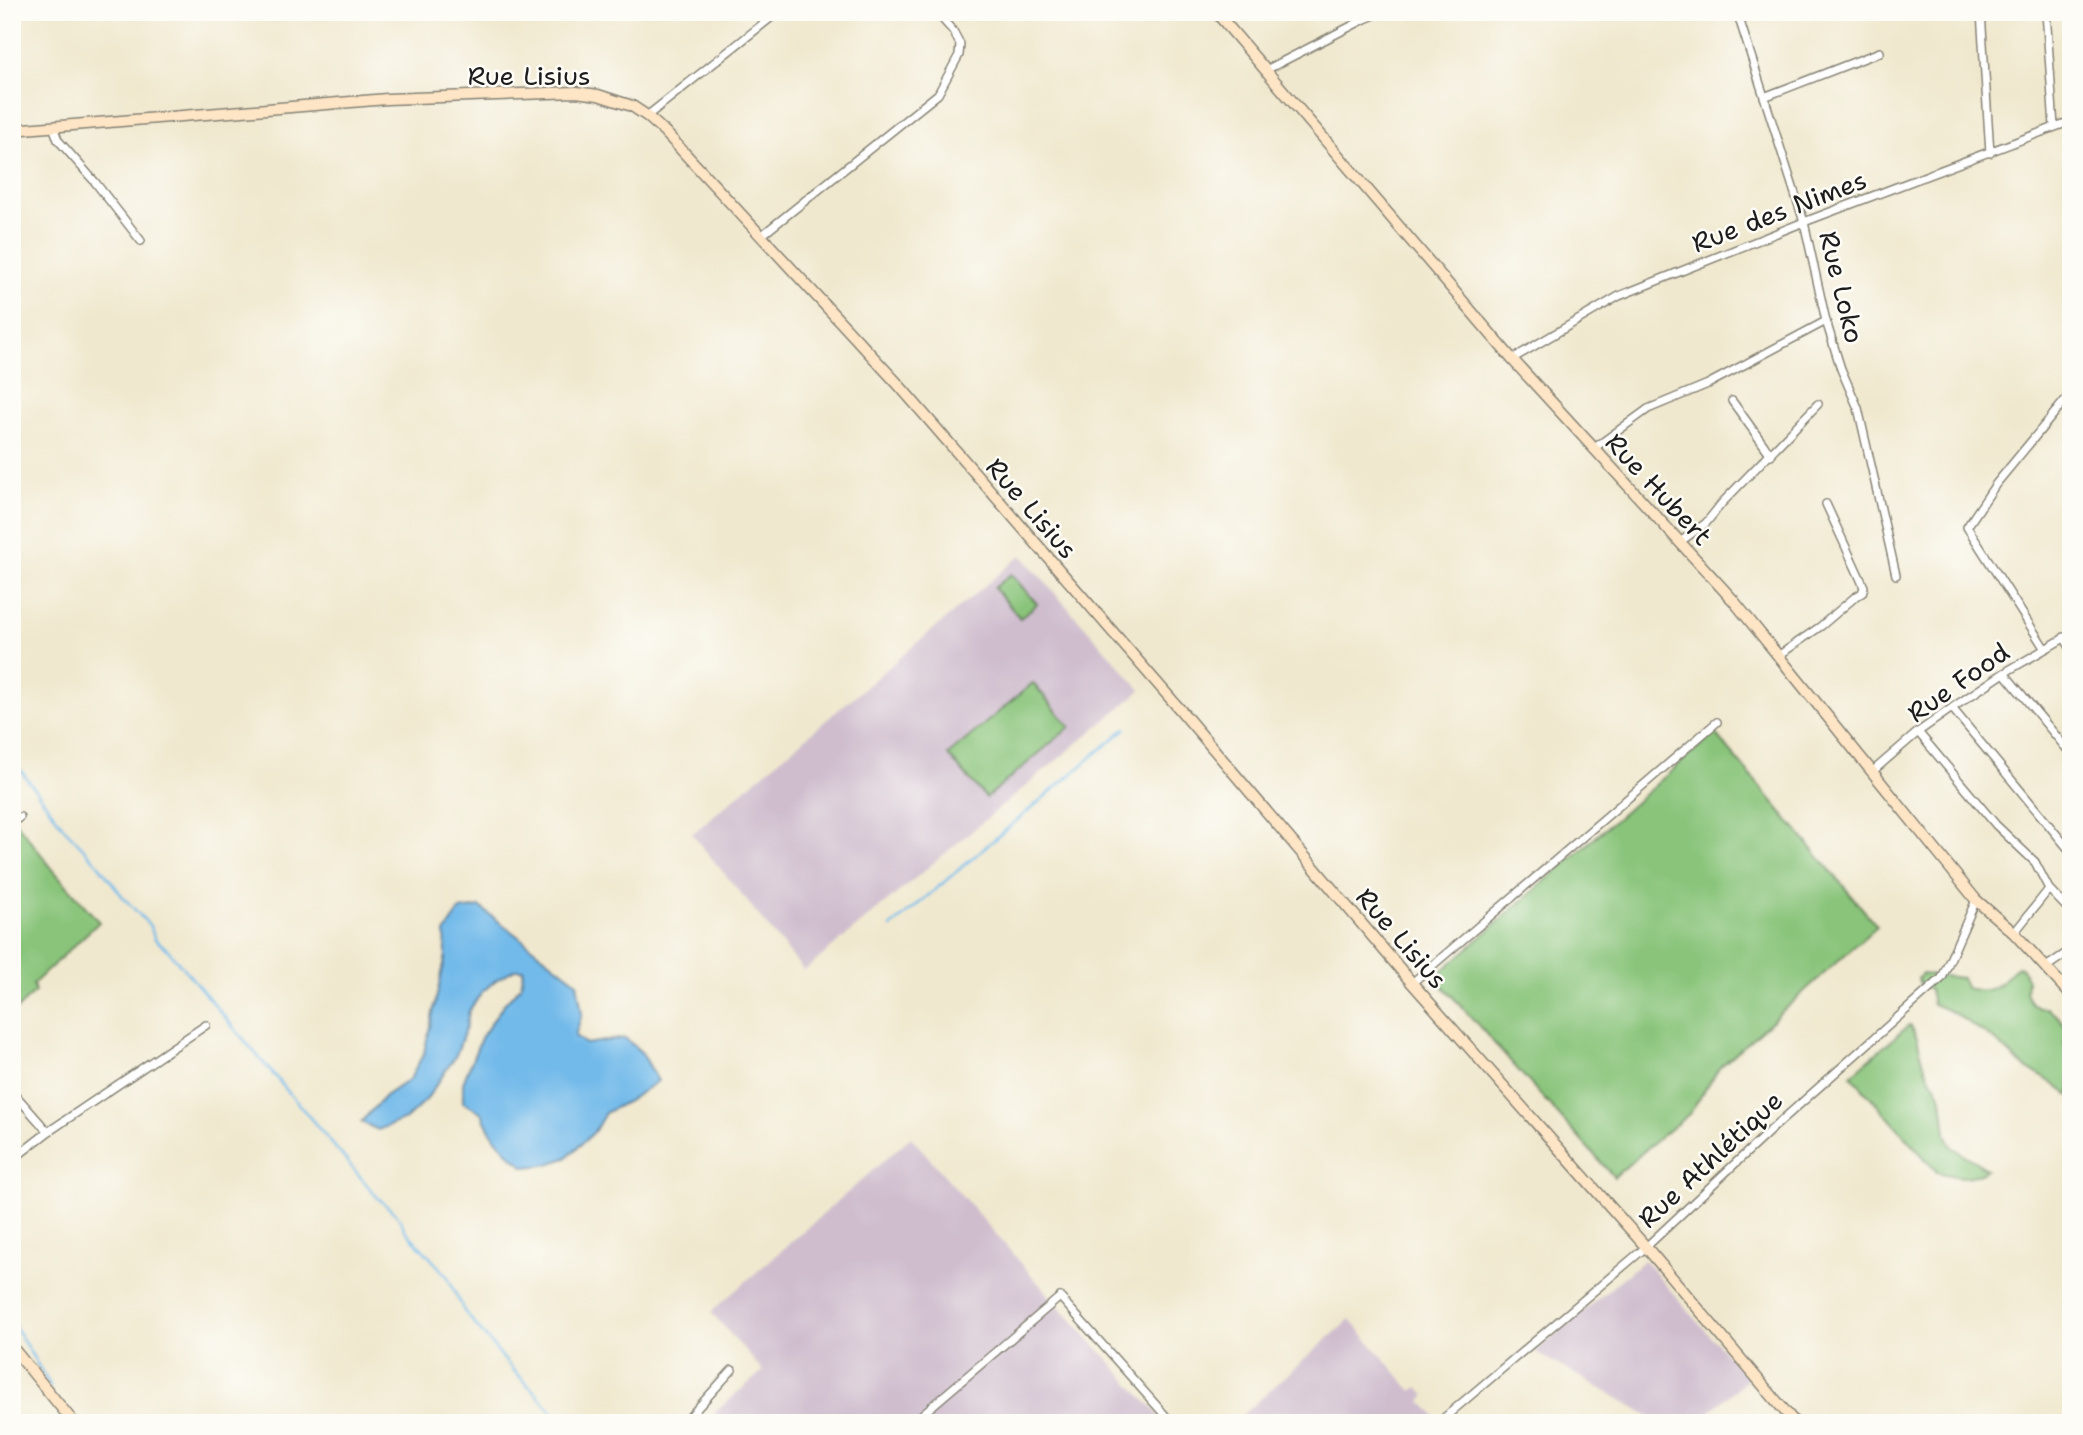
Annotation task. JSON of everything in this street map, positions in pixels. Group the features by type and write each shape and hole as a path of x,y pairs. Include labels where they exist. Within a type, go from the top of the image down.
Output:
{"street":[{"path":"12,21 15,12"},
{"path":"648,116 778,12"},
{"path":"761,236 938,94 959,55 960,44 953,31 936,12"},
{"name":"Rue Hubert","path":"1216,12 1512,359 1733,600 1976,900 2014,933 2071,995"},
{"path":"1266,70 1382,12"},
{"name":"Rue Loko","path":"1737,12 1804,222 1826,321 1841,369 1858,408 1896,575"},
{"path":"1980,12 1990,153"},
{"path":"2046,12 2054,127"},
{"path":"1764,97 1880,52"},
{"name":"Rue Lisius","path":"12,130 387,99 576,92 622,102 648,116 897,383 1412,982 1646,1247 1795,1423"},
{"name":"Rue des Nimes","path":"1512,359 1619,296 1804,222 2071,121"},
{"path":"53,126 58,140 141,241"},
{"path":"1594,449 1648,409 1708,384 1826,321"},
{"path":"2045,649 1967,527 1996,484 2071,393"},
{"path":"1732,401 1771,454"},
{"path":"1680,542 1706,523 1818,404"},
{"path":"1778,656 1821,626 1862,593 1864,587 1826,504"},
{"path":"2068,636 2071,649"},
{"name":"Rue Food","path":"1873,771 1918,732 1952,708 2004,673 2068,636"},
{"path":"2004,673 2071,754"},
{"path":"1952,708 2071,852"},
{"path":"1412,982 1717,722"},
{"path":"1918,732 1996,825 2035,862 2049,889 2071,912"},
{"path":"12,823 20,817"},
{"path":"2014,933 2049,889"},
{"name":"Rue Athlétique","path":"1438,1423 1646,1247 1773,1128 1942,978 1976,900"},
{"path":"2046,967 2071,950"},
{"path":"12,1160 48,1132 206,1025"},
{"path":"12,1091 48,1132"},
{"path":"912,1423 1060,1297 1172,1423"},
{"path":"12,1347 74,1423"},
{"path":"684,1423 732,1370"}],"shaded area":[{"path":"1021,555 1141,690 804,971 692,834"},
{"path":"911,1137 1047,1293 1166,1423 722,1423 714,1413 763,1371 711,1312"},
{"path":"1644,1260 1748,1379 1696,1423 1662,1423 1535,1352"},
{"path":"1350,1319 1412,1391 1418,1387 1426,1395 1421,1401 1437,1418 1432,1423 1233,1423"}],"green space":[{"path":"1011,574 1037,604 1020,618 994,588"},
{"path":"1033,683 1070,727 986,798 948,755"},
{"path":"1715,733 1877,926 1720,1067 1689,1114 1614,1177 1435,977"},
{"path":"16,822 99,922 33,984 35,992 12,1014 12,825"},
{"path":"2017,967 2022,968 2027,981 2026,992 2032,1004 2047,1008 2069,1032 2064,1043 2071,1048 2071,1096 2023,1066 1977,1028 1933,1004 1930,990 1919,983 1918,978 1922,974 1962,978 1967,988 1983,990 2001,983"},
{"path":"1909,1025 1917,1038 1925,1068 1942,1098 1946,1134 1952,1147 1987,1169 1981,1173 1963,1177 1937,1172 1851,1075"}],"water":[{"path":"480,907 577,982 582,1014 575,1036 586,1044 625,1038 642,1053 658,1081 605,1113 594,1132 566,1158 545,1165 525,1167 499,1143 482,1113 463,1102 463,1083 481,1038 504,1004 521,986 523,969 515,969 482,992 469,1011 456,1055 426,1100 406,1119 378,1130 361,1122 385,1096 410,1079 424,1053 446,955 445,933 460,910"}],"waterway":[{"path":"891,927 1126,728"},
{"path":"12,759 65,829 150,926 155,939 168,950 378,1198 398,1216 405,1230 447,1276 464,1311 562,1423"},
{"path":"12,1322 51,1387"}]}
